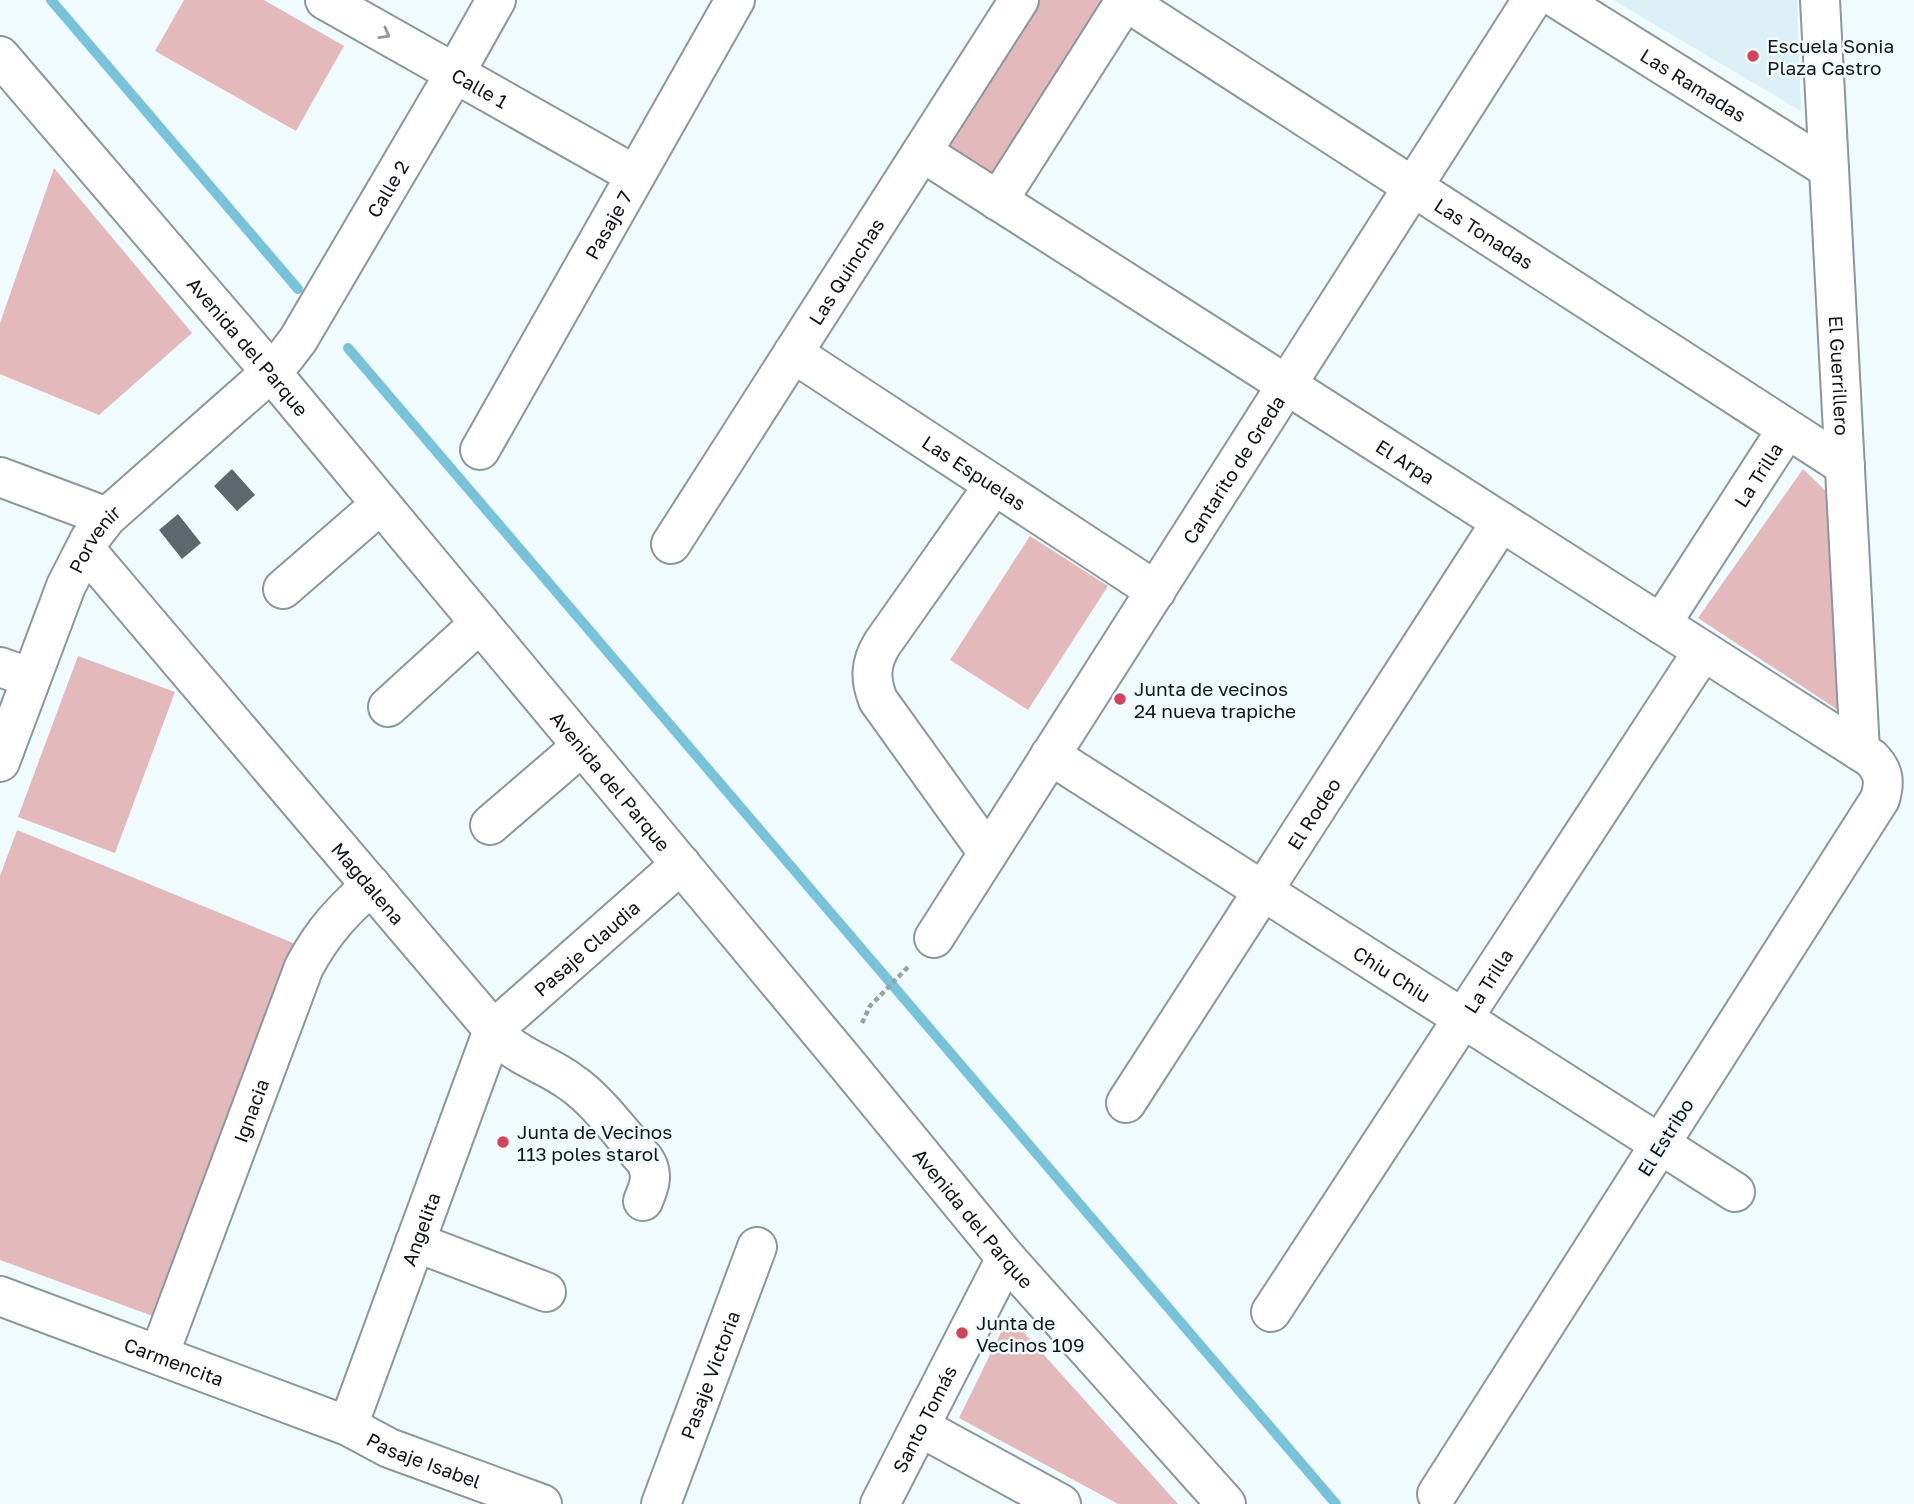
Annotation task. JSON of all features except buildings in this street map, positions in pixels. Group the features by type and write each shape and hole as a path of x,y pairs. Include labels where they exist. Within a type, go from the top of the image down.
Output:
{"street":[{"name":"Calle 1","path":"325,0 635,175"},
{"name":"Calle 2","path":"271,372 298,340 496,0"},
{"name":"Pasaje 7","path":"480,450 735,0"},
{"name":"Las Quinchas","path":"671,544 1019,0"},
{"name":"Las Tonadas","path":"1124,0 1845,466"},
{"path":"998,201 1124,0"},
{"name":"Cantarito de Greda","path":"934,938 1532,0"},
{"name":"Las Ramadas","path":"1559,0 1829,169"},
{"name":"El Guerrillero","path":"1820,0 1845,466 1872,764"},
{"name":"Avenida del Parque","path":"2,65 271,372 1006,1258 1226,1504"},
{"name":"El Arpa","path":"922,152 1703,650 1872,764"},
{"name":"Las Espuelas","path":"793,353 1156,591"},
{"name":"Porvenir","path":"0,762 15,673 90,539 107,517 271,372"},
{"name":"La Trilla","path":"1661,624 1787,429"},
{"path":"0,477 107,517"},
{"path":"988,853 878,701 872,685 871,670 881,644 994,485"},
{"path":"283,589 381,504"},
{"name":"El Rodeo","path":"1126,1104 1501,522"},
{"name":"Magdalena","path":"85,549 493,1030 512,1049 556,1072 588,1096 644,1159 651,1177 643,1200"},
{"path":"388,707 480,623"},
{"name":"La Trilla","path":"1271,1312 1703,650"},
{"path":"489,825 582,746"},
{"name":"Chiu Chiu","path":"1050,755 1735,1192"},
{"name":"El Estribo","path":"1437,1494 1880,799 1884,788 1872,764"},
{"name":"Pasaje Claudia","path":"493,1030 681,864"},
{"name":"Ignacia","path":"159,1355 304,967 319,940 337,917 371,885"},
{"name":"Angelita","path":"348,1426 493,1030"},
{"path":"415,1242 547,1292"},
{"name":"Pasaje Victoria","path":"661,1504 757,1247"},
{"name":"Santo Tomás","path":"880,1504 1006,1258"},
{"name":"Carmencita","path":"0,1296 348,1426"},
{"name":"Pasaje Isabel","path":"348,1426 389,1448 542,1504"},
{"path":"920,1427 1061,1504"}],"path":[{"path":"870,1006 908,968"}],"shaded area":[{"path":"184,0 264,0 344,46 296,131 155,51"},
{"path":"1034,0 1103,0 997,183 939,148"},
{"name":"Escuela Sonia Plaza Castro","path":"1613,0 1797,0 1801,111"},
{"path":"54,168 192,333 99,415 0,374 0,323"},
{"path":"1803,469 1828,493 1841,712 1698,618"},
{"path":"1030,536 1108,586 1028,710 950,660"},
{"path":"78,656 175,692 115,853 18,817"},
{"path":"17,830 303,947 158,1318 0,1260 0,876"},
{"path":"1009,1316 1178,1504 1118,1504 959,1418"}],"waterway":[{"path":"51,0 298,289"},
{"path":"348,348 1336,1504"}],"place":[{"name":"Escuela Sonia Plaza Castro","path":"1753,56"},
{"name":"Junta de vecinos 24 nueva trapiche","path":"1120,699"},
{"name":"Junta de Vecinos 113 poles starol","path":"503,1142"},
{"name":"Junta de Vecinos 109","path":"962,1333"}]}
